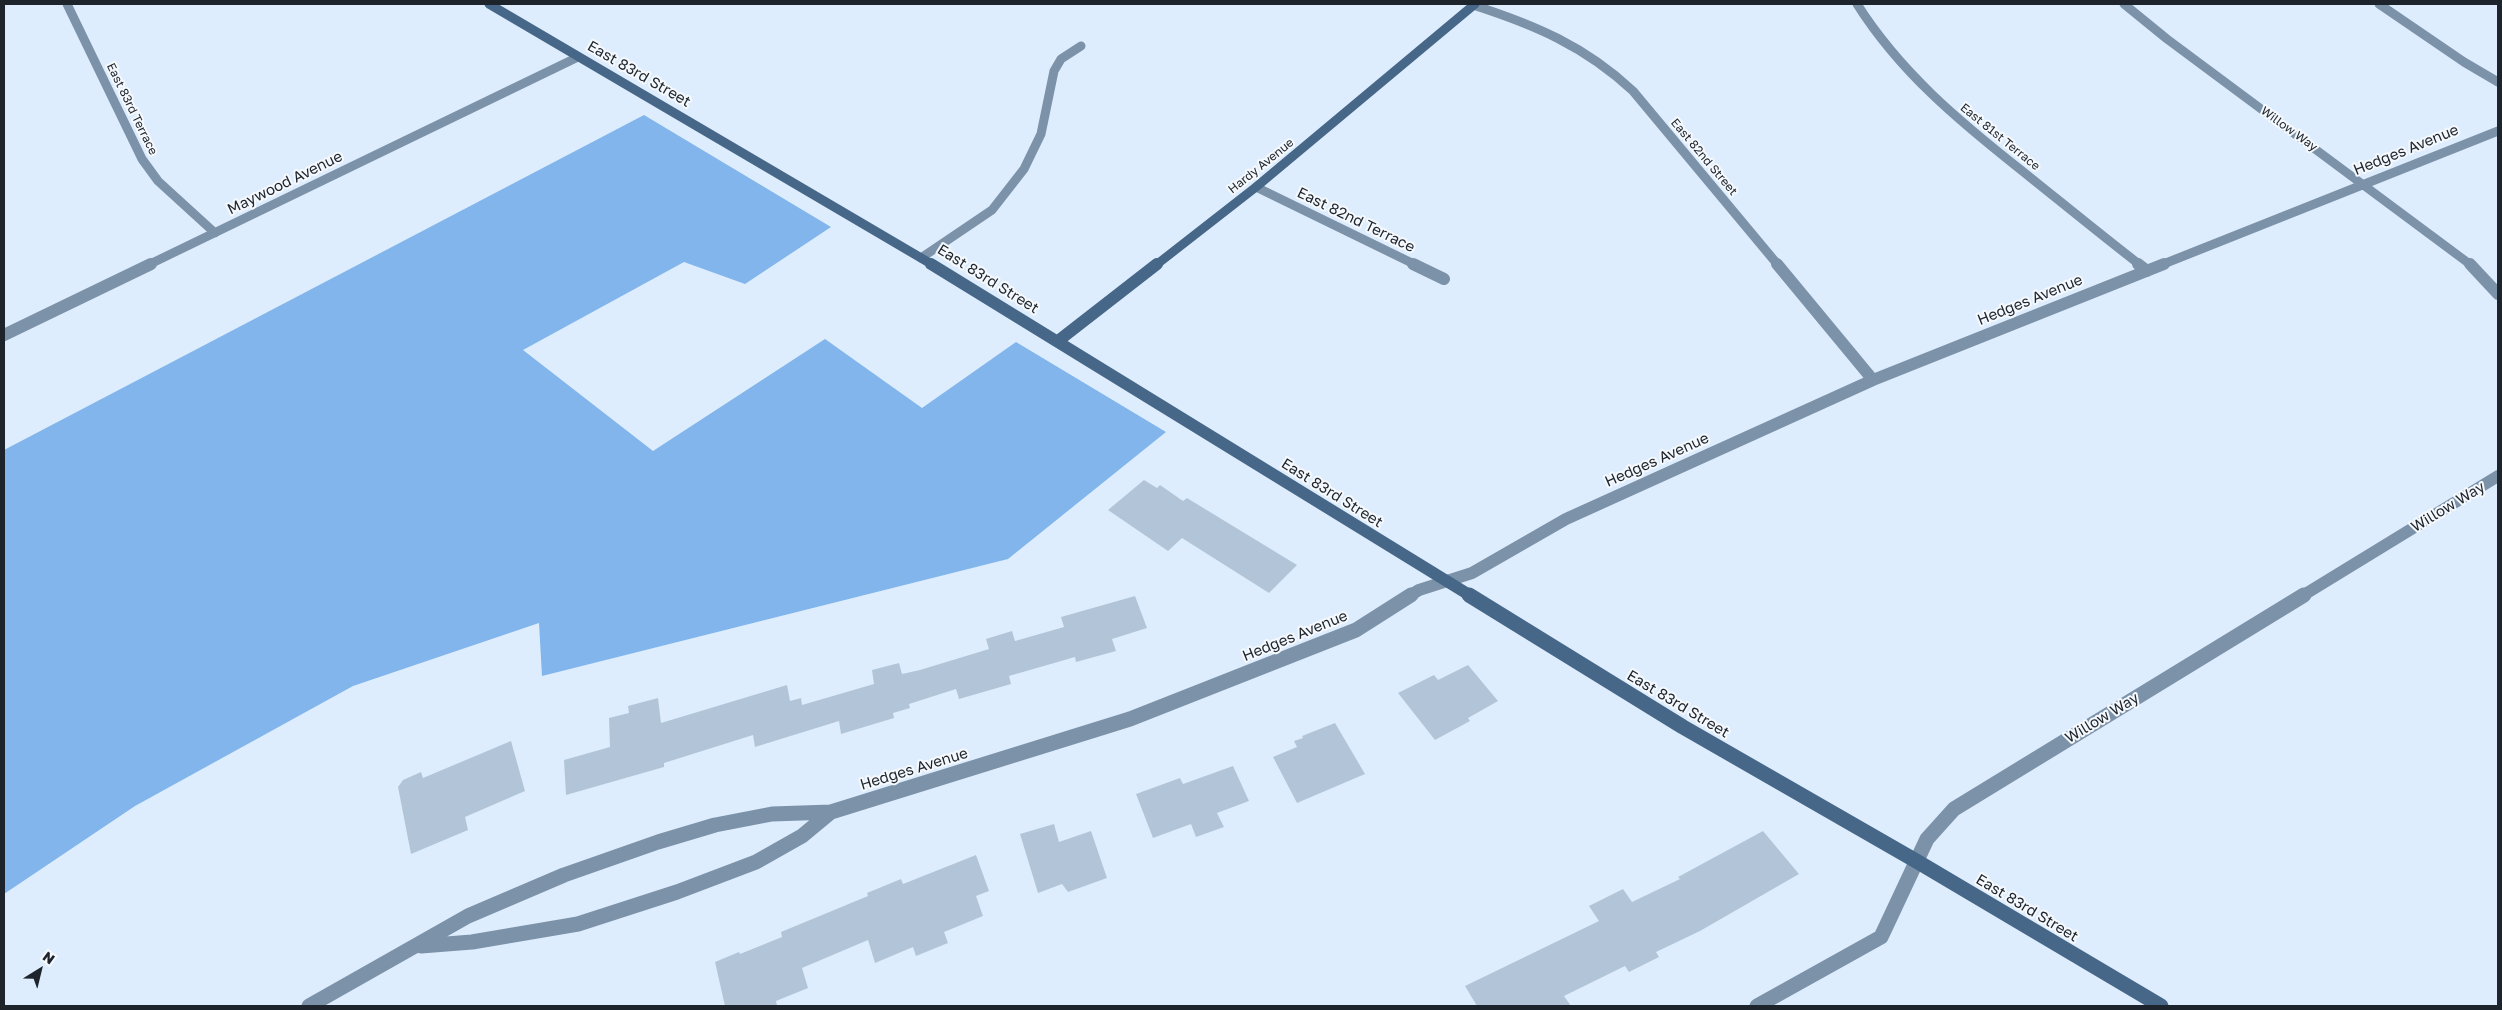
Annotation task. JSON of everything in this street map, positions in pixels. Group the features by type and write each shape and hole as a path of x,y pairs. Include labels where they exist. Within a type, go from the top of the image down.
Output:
{"street":[{"name":"East 83rd Terrace","path":"67,4 142,159 158,181 215,233"},
{"name":"East 83rd Street","path":"489,4 921,258 1683,727 1918,862 2161,1006"},
{"name":"Hardy Avenue","path":"1058,341 1256,187 1474,4"},
{"name":"East 82nd Street","path":"1474,4 1554,34 1586,51 1615,72 1633,91 1873,380"},
{"name":"East 81st Terrace","path":"1857,4 1867,21 1915,79 1963,124 2147,271"},
{"name":"Willow Way","path":"2124,4 2167,39 2467,262 2498,294"},
{"path":"2379,4 2464,62 2498,82"},
{"path":"921,258 992,210 1024,169 1041,134 1054,71 1061,59 1081,46"},
{"name":"Maywood Avenue","path":"4,335 578,58"},
{"name":"Hedges Avenue","path":"830,812 1130,719 1356,630 1419,590 1472,573 1566,520 1873,380 2498,131"},
{"name":"East 82nd Terrace","path":"1256,187 1444,280"},
{"name":"Willow Way","path":"1757,1006 1881,937 1928,839 1954,809 2498,476"},
{"path":"309,1006 334,990 419,946 451,925 503,900 569,873 655,842 746,816 802,810 830,812"},
{"path":"419,946 472,942 578,924 676,892 756,862 802,836 830,812"}],"shaded area":[{"path":"644,115 831,227 745,284 684,262 523,350 653,451 825,339 922,408 1016,342 1166,432 1008,559 542,676 539,623 353,686 135,806 4,894 4,450"}],"building":[{"path":"1144,480 1157,488 1160,485 1183,501 1187,498 1297,565 1269,593 1182,538 1168,551 1108,510"},
{"path":"1135,596 1147,628 1112,639 1116,651 1076,662 1075,657 1009,676 1011,684 959,699 956,689 909,704 910,708 893,713 894,718 841,734 839,721 755,747 753,735 664,763 664,767 566,795 564,760 610,747 609,718 629,713 628,706 658,698 661,723 787,685 790,701 801,698 802,705 874,684 872,670 899,663 902,674 920,670 989,649 986,639 1012,631 1015,641 1064,627 1061,617"},
{"path":"1468,665 1498,701 1468,718 1470,721 1435,740 1398,693 1434,675 1438,680"},
{"path":"1335,723 1365,774 1297,803 1273,757 1297,747 1294,741 1303,738 1302,736"},
{"path":"511,741 525,791 465,817 468,830 411,854 398,787 403,780 421,772 423,778"},
{"path":"1233,766 1249,801 1217,813 1224,827 1196,837 1191,824 1153,838 1136,794 1180,778 1183,784"},
{"path":"1054,824 1059,842 1091,831 1107,878 1068,892 1062,884 1038,893 1020,834"},
{"path":"1763,831 1799,874 1700,931 1656,952 1659,957 1629,972 1625,966 1564,996 1571,1006 1477,1006 1465,986 1599,921 1589,906 1623,889 1632,902 1680,879 1678,877"},
{"path":"976,855 989,891 976,896 983,916 944,932 948,943 916,956 913,947 875,963 868,940 802,968 808,988 776,1001 777,1006 725,1006 715,962 782,937 781,932 868,896 867,893 901,879 903,884"}]}
